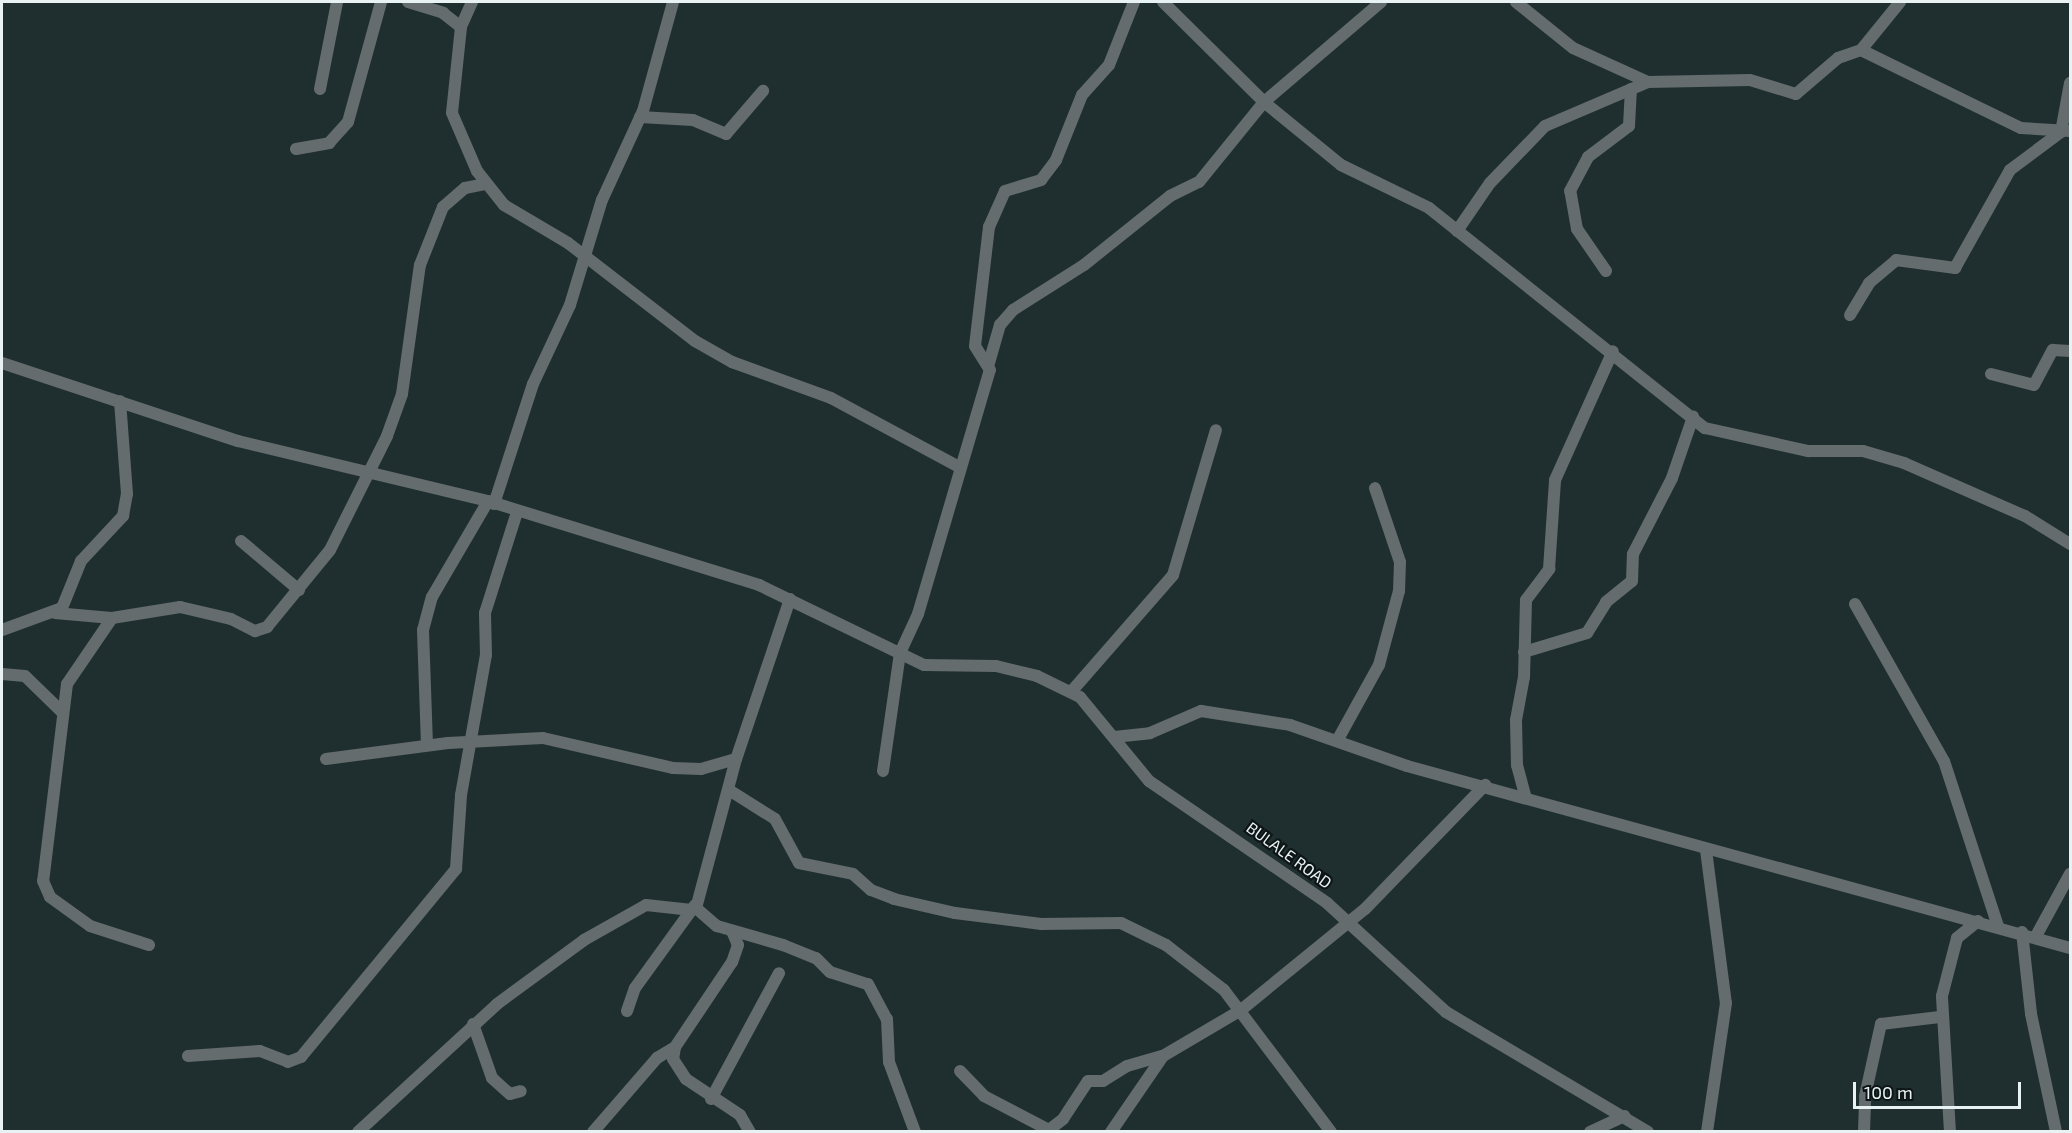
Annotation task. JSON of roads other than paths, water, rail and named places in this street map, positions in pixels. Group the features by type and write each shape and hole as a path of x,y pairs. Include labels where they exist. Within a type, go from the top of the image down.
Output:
{"street":[{"path":"321,89 337,2"},
{"path":"296,149 329,143 348,122 381,2"},
{"path":"408,2 443,13 461,27"},
{"path":"472,2 461,27 452,113 485,184 504,205 568,243 582,259 732,362 831,398 959,467"},
{"path":"427,745 423,630 432,597 491,502 602,200 640,117 667,39 673,2"},
{"path":"989,363 976,350 976,339 982,261 996,208 1005,191 1041,180 1056,160 1082,95 1109,65 1134,2"},
{"path":"1162,2 1264,102 1346,169 1421,204 1613,351 1708,429 1808,451 1863,451 1904,463 2025,516 2070,543"},
{"path":"883,771 900,653 918,614 999,325 1013,310 1084,265 1170,196 1199,182 1264,102 1381,2"},
{"path":"1516,2 1573,48 1648,82"},
{"path":"1457,231 1490,183 1545,126 1648,82 1750,81 1796,94 1838,58 1861,50 1900,2"},
{"path":"1861,50 2007,122 2066,132"},
{"path":"2066,132 2070,83"},
{"path":"1606,271 1577,229 1570,190 1588,156 1629,126 1630,89"},
{"path":"640,117 693,120 726,134 763,91"},
{"path":"1850,315 1869,283 1896,260 1955,268 2010,170 2066,132"},
{"path":"2,630 55,613 112,618 194,608 258,631 299,590 335,542 402,394 420,265 441,213 465,188 485,184"},
{"path":"1991,374 2034,385 2053,350 2070,351"},
{"path":"1525,795 1516,732 1524,652 1526,600 1552,558 1555,480 1613,351"},
{"name":"BULALE ROAD","path":"2,363 238,441 491,502 790,599 932,667 1003,667 1071,693 1114,737 1149,781 1234,836 1347,921 1446,1012 1648,1131"},
{"path":"55,613 65,604 81,561 126,508 120,401"},
{"path":"1524,652 1587,633 1606,602 1632,581 1637,543 1672,478 1693,417"},
{"path":"1071,693 1173,575 1216,430"},
{"path":"1337,741 1379,664 1399,591 1400,562 1375,488"},
{"path":"188,1056 260,1051 288,1062 301,1057 456,869 470,741 486,662 484,613 517,512"},
{"path":"241,541 299,590"},
{"path":"627,1011 635,988 694,907 736,759 790,599"},
{"path":"1855,604 1944,761 1998,926"},
{"path":"112,618 75,666 61,711 45,889 90,927 149,945"},
{"path":"2,674 25,676 61,711"},
{"path":"1114,737 1150,733 1211,711 1290,725 1706,850 2022,932 2070,948"},
{"path":"326,759 470,741 561,739 673,768 701,769 736,759"},
{"path":"960,1071 984,1096 1049,1130 1063,1119 1088,1081 1103,1081 1127,1066 1163,1056 1241,1010 1347,921 1365,909 1485,785"},
{"path":"729,790 775,819 789,852 801,864 853,874 871,890 936,910 1041,924 1127,925 1209,976 1241,1010 1330,1131"},
{"path":"1706,850 1726,1003 1707,1131"},
{"path":"2036,936 2070,873"},
{"path":"358,1131 474,1024 584,940 643,906 694,907"},
{"path":"694,907 702,917 732,931 810,956 830,972 870,987 887,1020 890,1062 915,1131"},
{"path":"1950,1131 1940,1017 1955,943 1978,921"},
{"path":"593,1131 657,1058 675,1047 732,962 738,945 732,931"},
{"path":"2022,932 2031,1014 2056,1131"},
{"path":"711,1099 778,973"},
{"path":"1864,1131 1865,1096 1881,1024 1940,1017"},
{"path":"474,1024 492,1078 510,1094 521,1091"},
{"path":"675,1047 675,1065 711,1099 740,1115 750,1131"},
{"path":"1111,1131 1163,1056"},
{"path":"1590,1131 1625,1116"}]}
